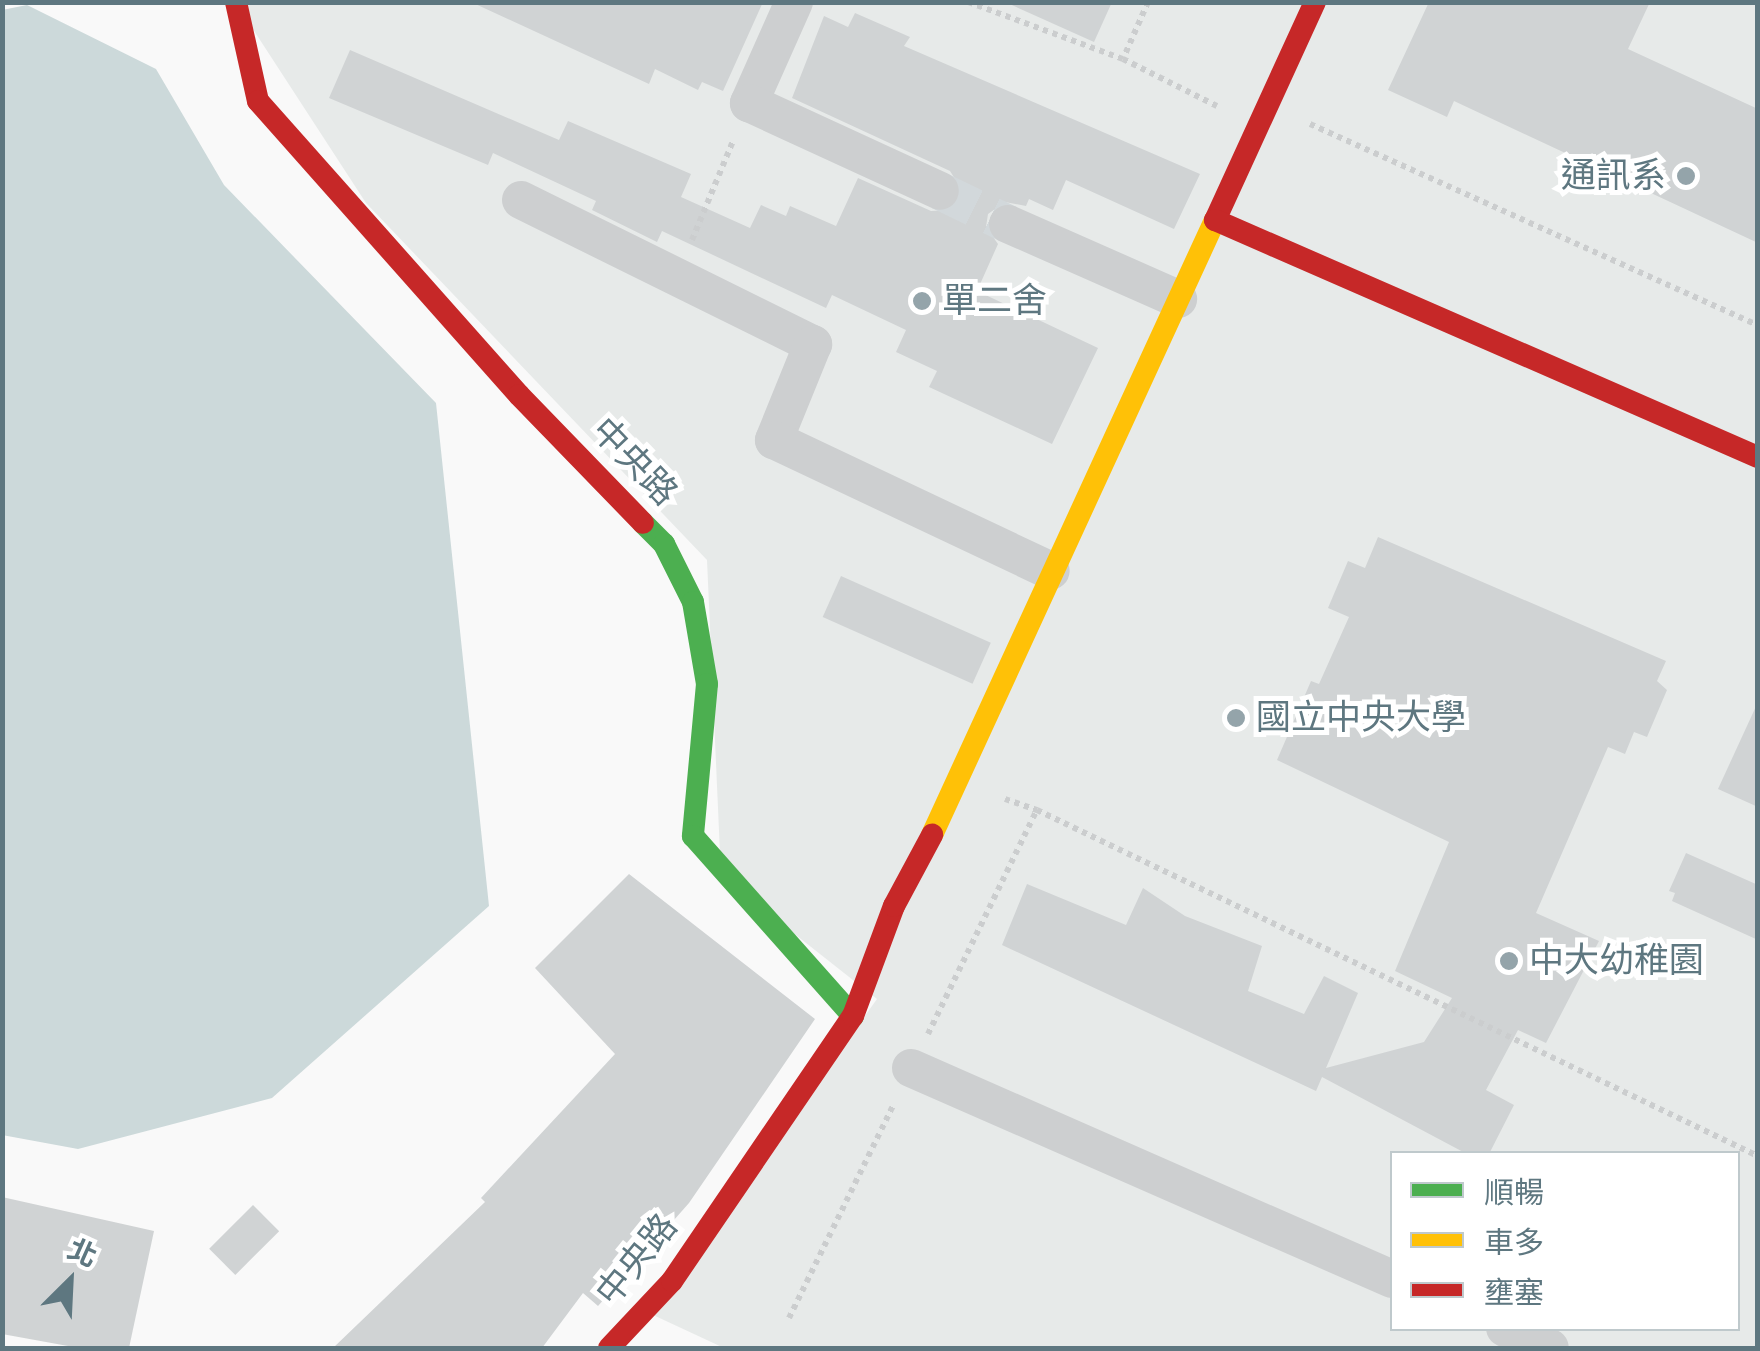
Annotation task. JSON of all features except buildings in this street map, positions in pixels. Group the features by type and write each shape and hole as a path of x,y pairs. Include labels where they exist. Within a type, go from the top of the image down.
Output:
{"street":[{"name":"中央路","path":"236,2 258,102 519,394 664,544 693,602 707,684 694,836 853,1016"},
{"path":"794,2 749,102 940,192"},
{"name":"中央路","path":"609,1348 672,1281 853,1016 894,906 960,783 1051,570 1314,2"},
{"path":"521,200 814,344 774,440 1051,570"},
{"path":"1215,220 1758,457"},
{"path":"1008,224 1178,299"},
{"path":"911,1068 1390,1278"},
{"path":"1512,1331 1550,1348"}],"path":[{"path":"968,2 1123,59 1258,127"},
{"path":"1123,59 1148,2"},
{"path":"678,274 749,102"},
{"path":"1268,105 1758,325"},
{"path":"789,1318 1037,810 1758,1156"}],"shaded area":[{"name":"國立中央大學","path":"236,3 1757,3 1757,1348 724,1348 651,1314 877,999 721,876 707,560 366,203"},
{"path":"27,5 156,69 224,185 436,403 489,906 272,1098 78,1149 2,1135 2,10"}],"tunnel":[{"path":"940,191 1008,224"}],"traffic: fast":[{"path":"643,523 664,544 693,602 707,684 693,836 853,1016"}],"traffic: slow":[{"path":"932,835 1215,220"}],"traffic: jam":[{"path":"236,2 258,101 519,395 643,523"},
{"path":"1315,2 1215,220 1758,457"},
{"path":"609,1348 672,1281 853,1016 894,906 932,835"}],"place":[{"name":"通訊系","path":"1686,176"},
{"name":"單二舍","path":"922,301"},
{"name":"國立中央大學","path":"1236,718"},
{"name":"中大幼稚園","path":"1509,961"}]}
